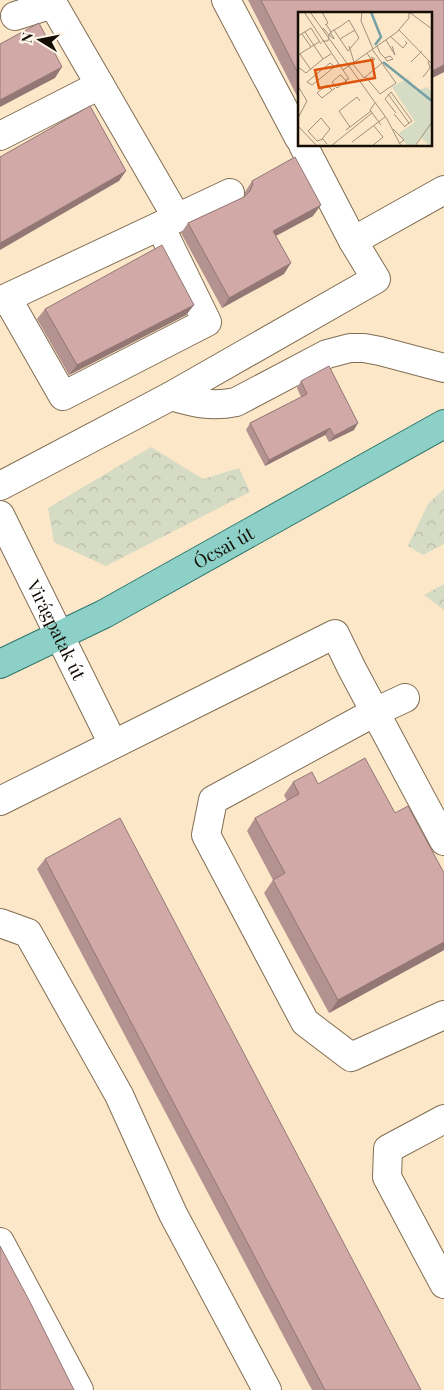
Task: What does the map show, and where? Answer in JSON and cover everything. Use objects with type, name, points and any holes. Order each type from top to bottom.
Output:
[{"type":"main road","name":"Ócsai út","points":[[0,664],[112,609],[444,424]]},
{"type":"street","points":[[226,0],[298,136]]},
{"type":"street","points":[[7,13],[53,4],[100,85],[169,222],[208,322],[63,396],[4,299],[169,222],[230,193]]},
{"type":"street","points":[[0,136],[100,85]]},
{"type":"street","points":[[0,486],[171,396],[376,279],[353,241],[303,146]]},
{"type":"street","points":[[353,241],[444,190]]},
{"type":"street","points":[[171,396],[206,405],[223,405],[236,402],[327,354],[350,348],[380,351],[444,368]]},
{"type":"street","name":"Virágpatak út","points":[[0,515],[113,744]]},
{"type":"street","points":[[0,800],[335,634],[444,841]]},
{"type":"street","points":[[405,698],[375,712],[213,800],[206,835],[305,1022],[343,1051],[351,1056],[444,1015]]},
{"type":"street","points":[[0,923],[28,933],[119,1095],[173,1214],[267,1390]]},
{"type":"street","points":[[444,1119],[388,1149],[386,1178],[444,1284]]},
{"type":"street","points":[[0,1242],[79,1390]]},
{"type":"green space","points":[[151,447],[203,479],[239,468],[250,492],[106,566],[54,542],[48,508]]},
{"type":"green space","points":[[444,489],[444,544],[423,555],[408,546],[428,504]]},
{"type":"green space","points":[[444,584],[444,610],[424,595]]},
{"type":"building","points":[[261,0],[444,0],[444,65],[432,71],[432,12],[298,12],[298,73]]},
{"type":"building","points":[[39,23],[62,67],[0,100],[0,44]]},
{"type":"building","points":[[90,106],[126,171],[0,243],[0,157]]},
{"type":"building","points":[[295,157],[321,205],[273,231],[291,263],[229,298],[188,223],[244,197],[250,191],[253,184],[252,181]]},
{"type":"building","points":[[162,245],[194,305],[77,365],[45,309]]},
{"type":"building","points":[[329,366],[358,423],[334,436],[330,428],[269,460],[250,423],[307,394],[301,381]]},
{"type":"building","points":[[365,758],[395,813],[408,806],[444,873],[444,942],[338,1000],[273,880],[285,873],[255,818],[299,794],[293,782],[312,772],[318,784]]},
{"type":"building","points":[[120,818],[421,1390],[325,1390],[45,859]]},
{"type":"building","points":[[0,1246],[30,1302],[74,1390],[0,1390]]}]
